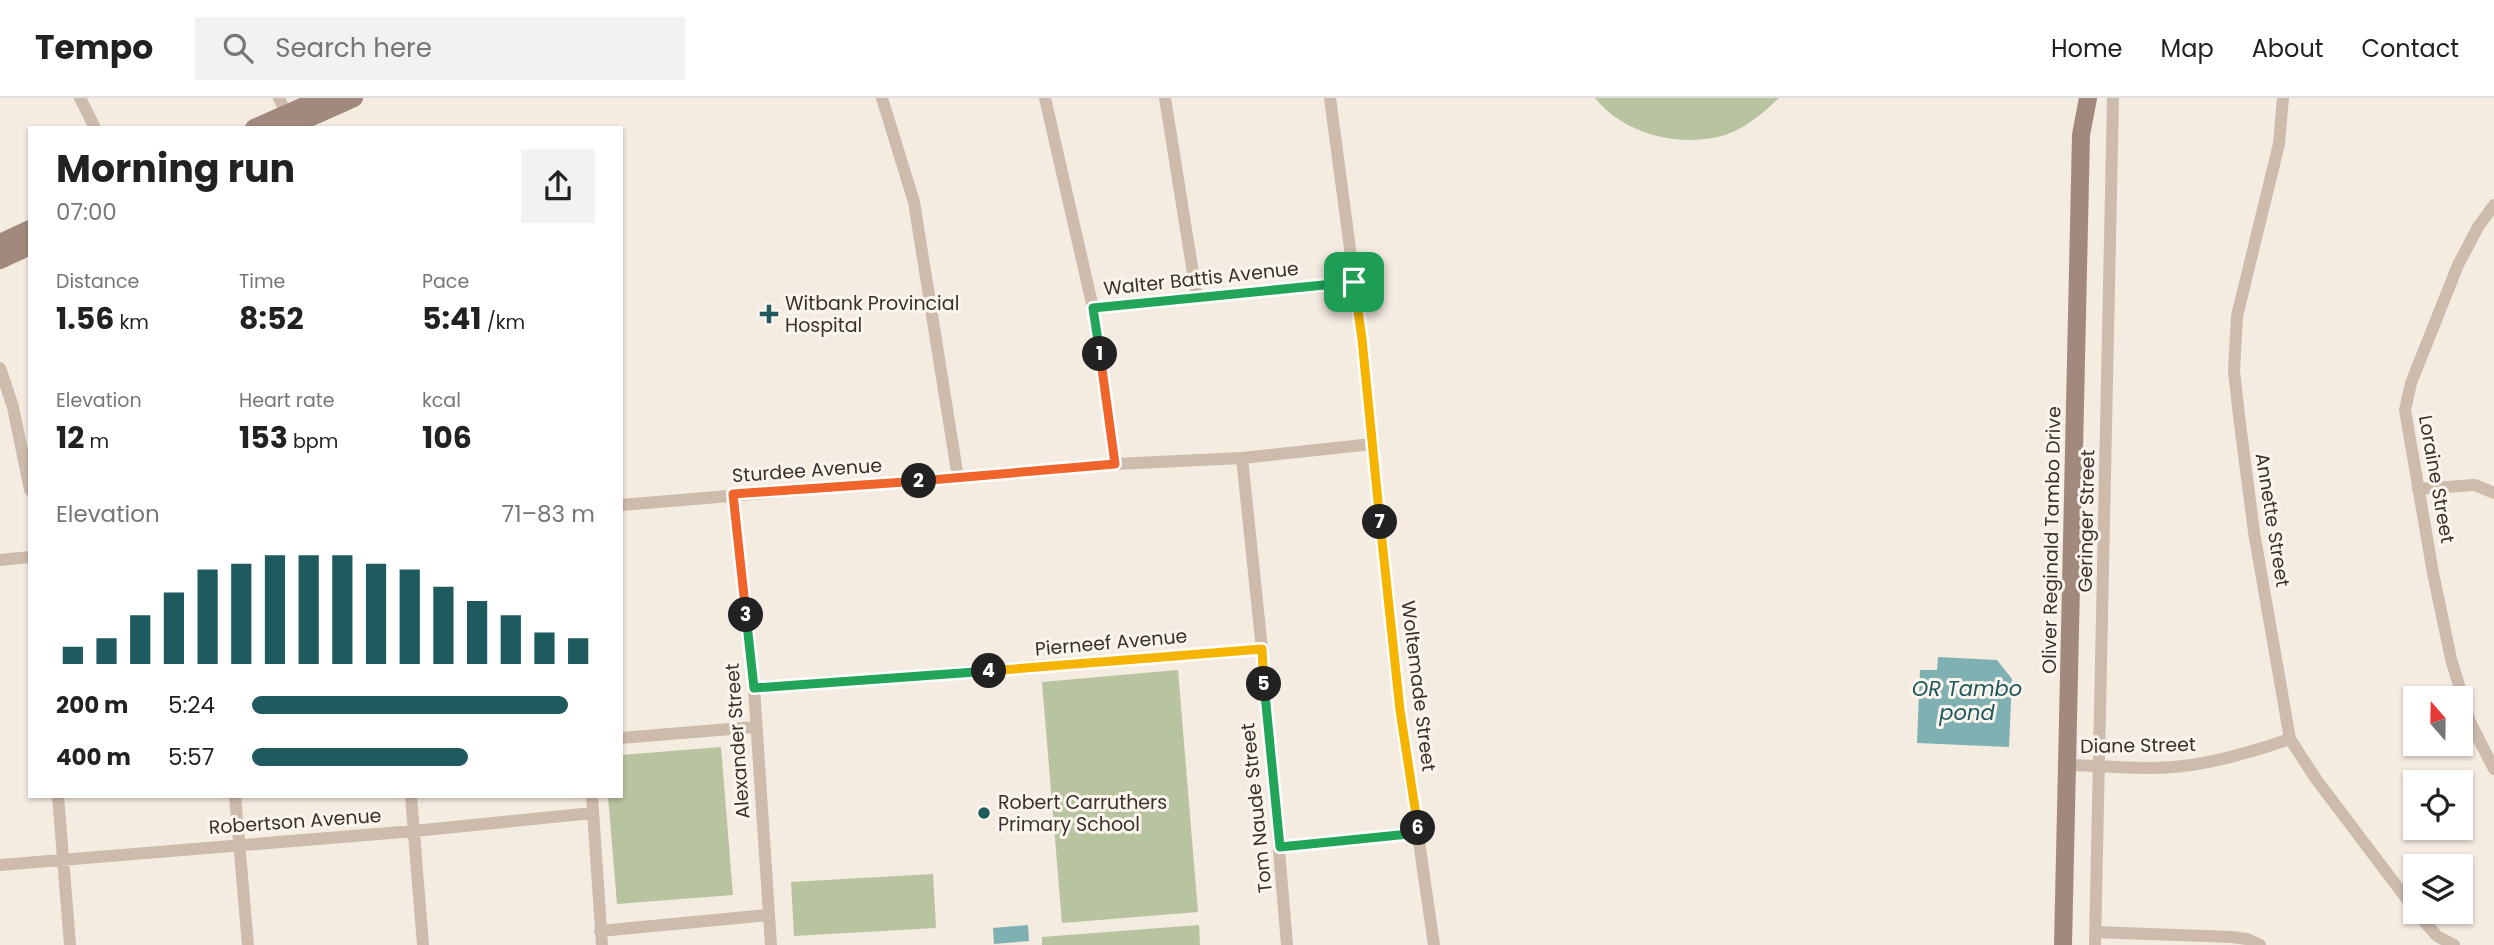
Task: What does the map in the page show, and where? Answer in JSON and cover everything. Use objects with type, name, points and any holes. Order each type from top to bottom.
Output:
[{"type":"main road","points":[[287,118],[322,98]]},
{"type":"main road","points":[[261,126],[354,98]]},
{"type":"main road","name":"Oliver Reginald Tambo Drive","points":[[2076,98],[2081,135]]},
{"type":"main road","name":"Oliver Reginald Tambo Drive","points":[[2063,945],[2081,135],[2088,98]]},
{"type":"main road","points":[[0,243],[28,230]]},
{"type":"main road","points":[[0,260],[28,247]]},
{"type":"street","points":[[80,98],[94,126]]},
{"type":"street","points":[[882,98],[914,202],[958,478]]},
{"type":"street","points":[[1045,98],[1093,308],[1115,464]]},
{"type":"street","points":[[1166,98],[1197,298]]},
{"type":"street","name":"Woltemade Street","points":[[1330,98],[1362,339],[1400,710],[1434,945]]},
{"type":"street","name":"Geringer Street","points":[[2095,939],[2113,98]]},
{"type":"street","name":"Annette Street","points":[[2283,98],[2279,144],[2237,316],[2233,361],[2254,532],[2290,739],[2316,779],[2403,894]]},
{"type":"street","name":"Loraine Street","points":[[2494,205],[2478,227],[2458,265],[2406,399],[2407,425],[2433,573],[2457,683],[2470,722],[2494,769]]},
{"type":"street","name":"Walter Battis Avenue","points":[[1093,308],[1354,282]]},
{"type":"street","points":[[0,368],[13,407],[28,480]]},
{"type":"street","name":"Sturdee Avenue","points":[[623,505],[1115,464],[1242,458],[1373,444]]},
{"type":"street","name":"Tom Naude Street","points":[[1242,458],[1262,649],[1287,945]]},
{"type":"street","points":[[2418,489],[2474,485],[2494,493]]},
{"type":"street","name":"Alexander Street","points":[[733,494],[754,688],[771,945]]},
{"type":"street","points":[[0,560],[28,557]]},
{"type":"street","name":"Pierneef Avenue","points":[[754,688],[1262,649]]},
{"type":"street","points":[[623,738],[755,727]]},
{"type":"street","name":"Diane Street","points":[[2068,765],[2140,768],[2190,765],[2258,750],[2290,739]]},
{"type":"street","points":[[58,798],[70,945]]},
{"type":"street","points":[[236,798],[248,945]]},
{"type":"street","points":[[411,798],[423,945]]},
{"type":"street","points":[[592,798],[601,945]]},
{"type":"street","name":"Robertson Avenue","points":[[0,865],[414,831],[593,813]]},
{"type":"street","points":[[1280,847],[1419,833]]},
{"type":"street","points":[[600,931],[768,915]]},
{"type":"street","name":"Annette Street","points":[[2427,924],[2437,936],[2454,945]]},
{"type":"street","points":[[2095,939],[2232,937],[2260,945]]},
{"type":"green space","points":[[1595,98],[1779,98],[1754,120],[1733,132],[1708,139],[1690,140],[1672,139],[1637,129],[1607,111]]},
{"type":"green space","points":[[1178,670],[1198,912],[1062,923],[1042,682]]},
{"type":"green space","points":[[721,747],[733,895],[617,904],[608,798],[623,798],[623,755]]},
{"type":"green space","points":[[933,874],[936,928],[794,936],[791,882]]},
{"type":"green space","points":[[1199,925],[1200,945],[1042,945],[1042,937]]},
{"type":"water","name":"OR Tambo pond","points":[[1938,657],[1997,660],[2012,679],[2009,747],[1917,743],[1920,670],[1937,670]]},
{"type":"water","points":[[1028,925],[1029,941],[994,944],[993,928]]},
{"type":"place","name":"Witbank Provincial Hospital","points":[[769,314]]},
{"type":"place","name":"Robert Carruthers Primary School","points":[[984,813]]},
{"type":"route","points":[[1354,282],[1400,710],[1419,833],[1280,847],[1265,706],[1262,649],[754,688],[733,494],[1115,464],[1093,308],[1354,282]]}]
